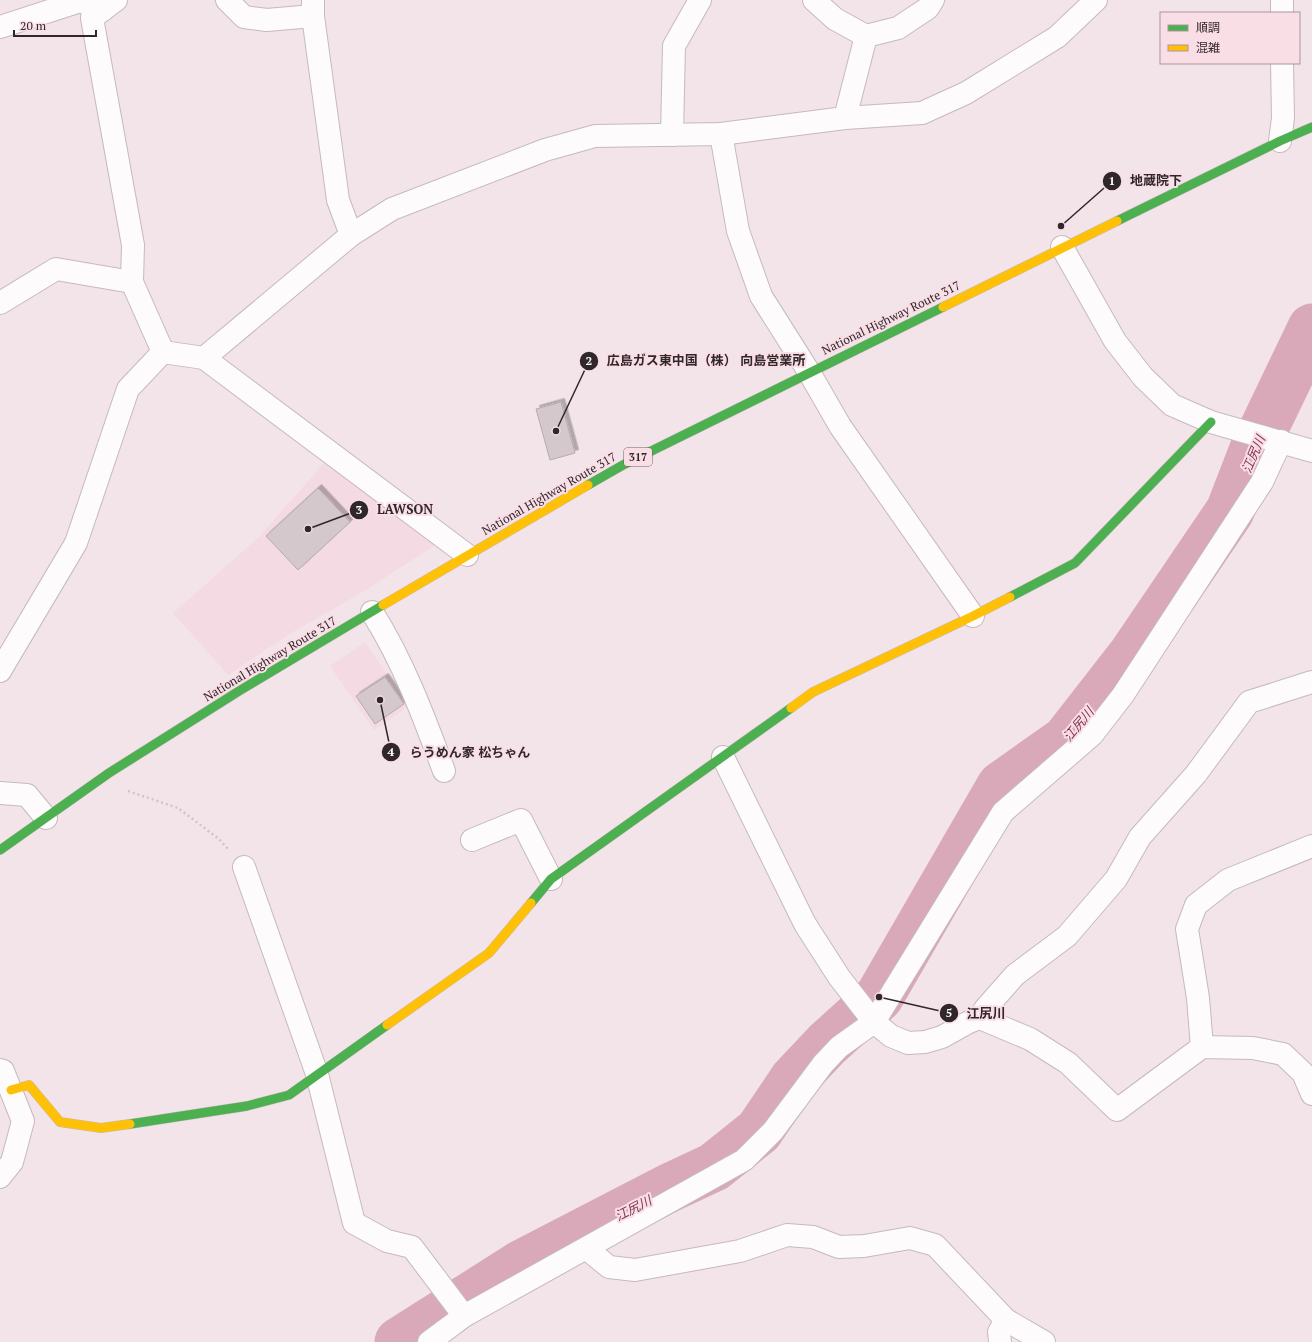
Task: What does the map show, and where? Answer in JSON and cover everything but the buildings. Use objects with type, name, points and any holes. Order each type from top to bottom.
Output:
[{"type":"main road","name":"National Highway Route 317","points":[[0,850],[109,773],[238,691],[622,465],[1280,141],[1312,127]]},
{"type":"main road","points":[[10,1090],[29,1085],[60,1122],[101,1128],[247,1106],[289,1094],[489,953],[551,879],[813,692],[973,616],[1075,563],[1211,422]]},
{"type":"street","points":[[227,0],[244,17],[267,20],[313,8],[338,200],[351,235]]},
{"type":"street","points":[[672,135],[674,46],[700,0]]},
{"type":"street","points":[[814,0],[835,19],[866,36],[898,28],[928,8],[933,0]]},
{"type":"street","points":[[204,358],[351,235],[392,209],[545,150],[595,136],[721,134],[845,118],[922,113],[966,93],[1057,37],[1096,0]]},
{"type":"street","points":[[1282,0],[1282,12]]},
{"type":"street","points":[[0,27],[80,1],[110,5]]},
{"type":"street","points":[[110,5],[92,18],[133,245],[132,282],[163,352]]},
{"type":"street","points":[[845,118],[866,36]]},
{"type":"street","points":[[1280,141],[1283,118],[1282,64]]},
{"type":"street","points":[[721,134],[738,232],[760,296],[809,372],[840,426],[973,616]]},
{"type":"street","points":[[1062,248],[1115,341],[1143,378],[1172,405],[1211,422],[1312,451]]},
{"type":"street","points":[[0,304],[56,269],[132,282]]},
{"type":"street","points":[[163,352],[204,358],[467,555]]},
{"type":"street","points":[[0,671],[76,543],[128,388],[163,352]]},
{"type":"street","points":[[429,1342],[457,1308],[587,1248],[744,1160],[773,1131],[823,1064],[868,1014],[1003,812],[1092,735],[1123,695],[1262,482],[1276,440]]},
{"type":"street","points":[[372,612],[383,629],[419,704],[444,771]]},
{"type":"street","points":[[723,757],[805,924],[839,977],[868,1014],[891,1036],[908,1043],[925,1042],[942,1037],[969,1022],[980,1018],[985,1009],[1015,975],[1067,936],[1116,879],[1140,837],[1196,774],[1249,702],[1312,682]]},
{"type":"street","points":[[0,793],[27,795],[46,818]]},
{"type":"street","points":[[472,840],[522,820],[551,879]]},
{"type":"street","points":[[1202,1047],[1198,998],[1187,929],[1196,904],[1228,880],[1312,846]]},
{"type":"street","points":[[244,867],[318,1074],[354,1223],[386,1241],[412,1247],[457,1308]]},
{"type":"street","points":[[980,1018],[1030,1039],[1068,1063],[1117,1110],[1202,1047],[1253,1048],[1283,1054],[1303,1073],[1312,1094]]},
{"type":"street","points":[[0,1070],[3,1071],[23,1121],[12,1162],[0,1177]]},
{"type":"street","points":[[587,1248],[608,1267],[635,1270],[740,1251],[787,1235],[813,1237],[839,1247],[864,1246],[910,1238],[935,1245],[1006,1320],[1044,1342]]},
{"type":"street","points":[[1000,1342],[999,1332],[1006,1320]]},
{"type":"path","points":[[109,773],[122,789],[178,808],[219,839],[244,867]]},
{"type":"shaded area","points":[[324,463],[437,544],[361,593],[293,632],[228,675],[173,613],[258,538]]},
{"type":"shaded area","points":[[365,642],[409,706],[374,730],[330,666]]},
{"type":"waterway","name":"江尻川","points":[[399,1342],[522,1264],[669,1188],[714,1167],[759,1131],[794,1079],[827,1044],[879,997],[1001,786],[1066,740],[1133,654],[1230,511],[1254,449],[1312,328]]},
{"type":"traffic: fast","points":[[1117,221],[1280,141],[1312,127]]},
{"type":"traffic: fast","points":[[588,485],[623,465],[943,307]]},
{"type":"traffic: fast","points":[[1010,597],[1075,563],[1211,422]]},
{"type":"traffic: fast","points":[[0,850],[109,773],[239,691],[383,605]]},
{"type":"traffic: fast","points":[[531,903],[551,879],[791,708]]},
{"type":"traffic: fast","points":[[130,1124],[247,1106],[289,1095],[387,1025]]},
{"type":"traffic: slow","points":[[943,307],[1117,221]]},
{"type":"traffic: slow","points":[[383,605],[588,485]]},
{"type":"traffic: slow","points":[[791,708],[813,692],[1010,597]]},
{"type":"traffic: slow","points":[[387,1025],[489,953],[531,903]]},
{"type":"traffic: slow","points":[[11,1090],[29,1085],[60,1122],[101,1128],[130,1124]]},
{"type":"place","name":"地蔵院下","points":[[1061,226]]},
{"type":"place","name":"広島ガス東中国（株） 向島営業所","points":[[556,431]]},
{"type":"place","name":"LAWSON","points":[[308,529]]},
{"type":"place","name":"らうめん家 松ちゃん","points":[[380,700]]},
{"type":"place","name":"江尻川","points":[[879,997]]}]
